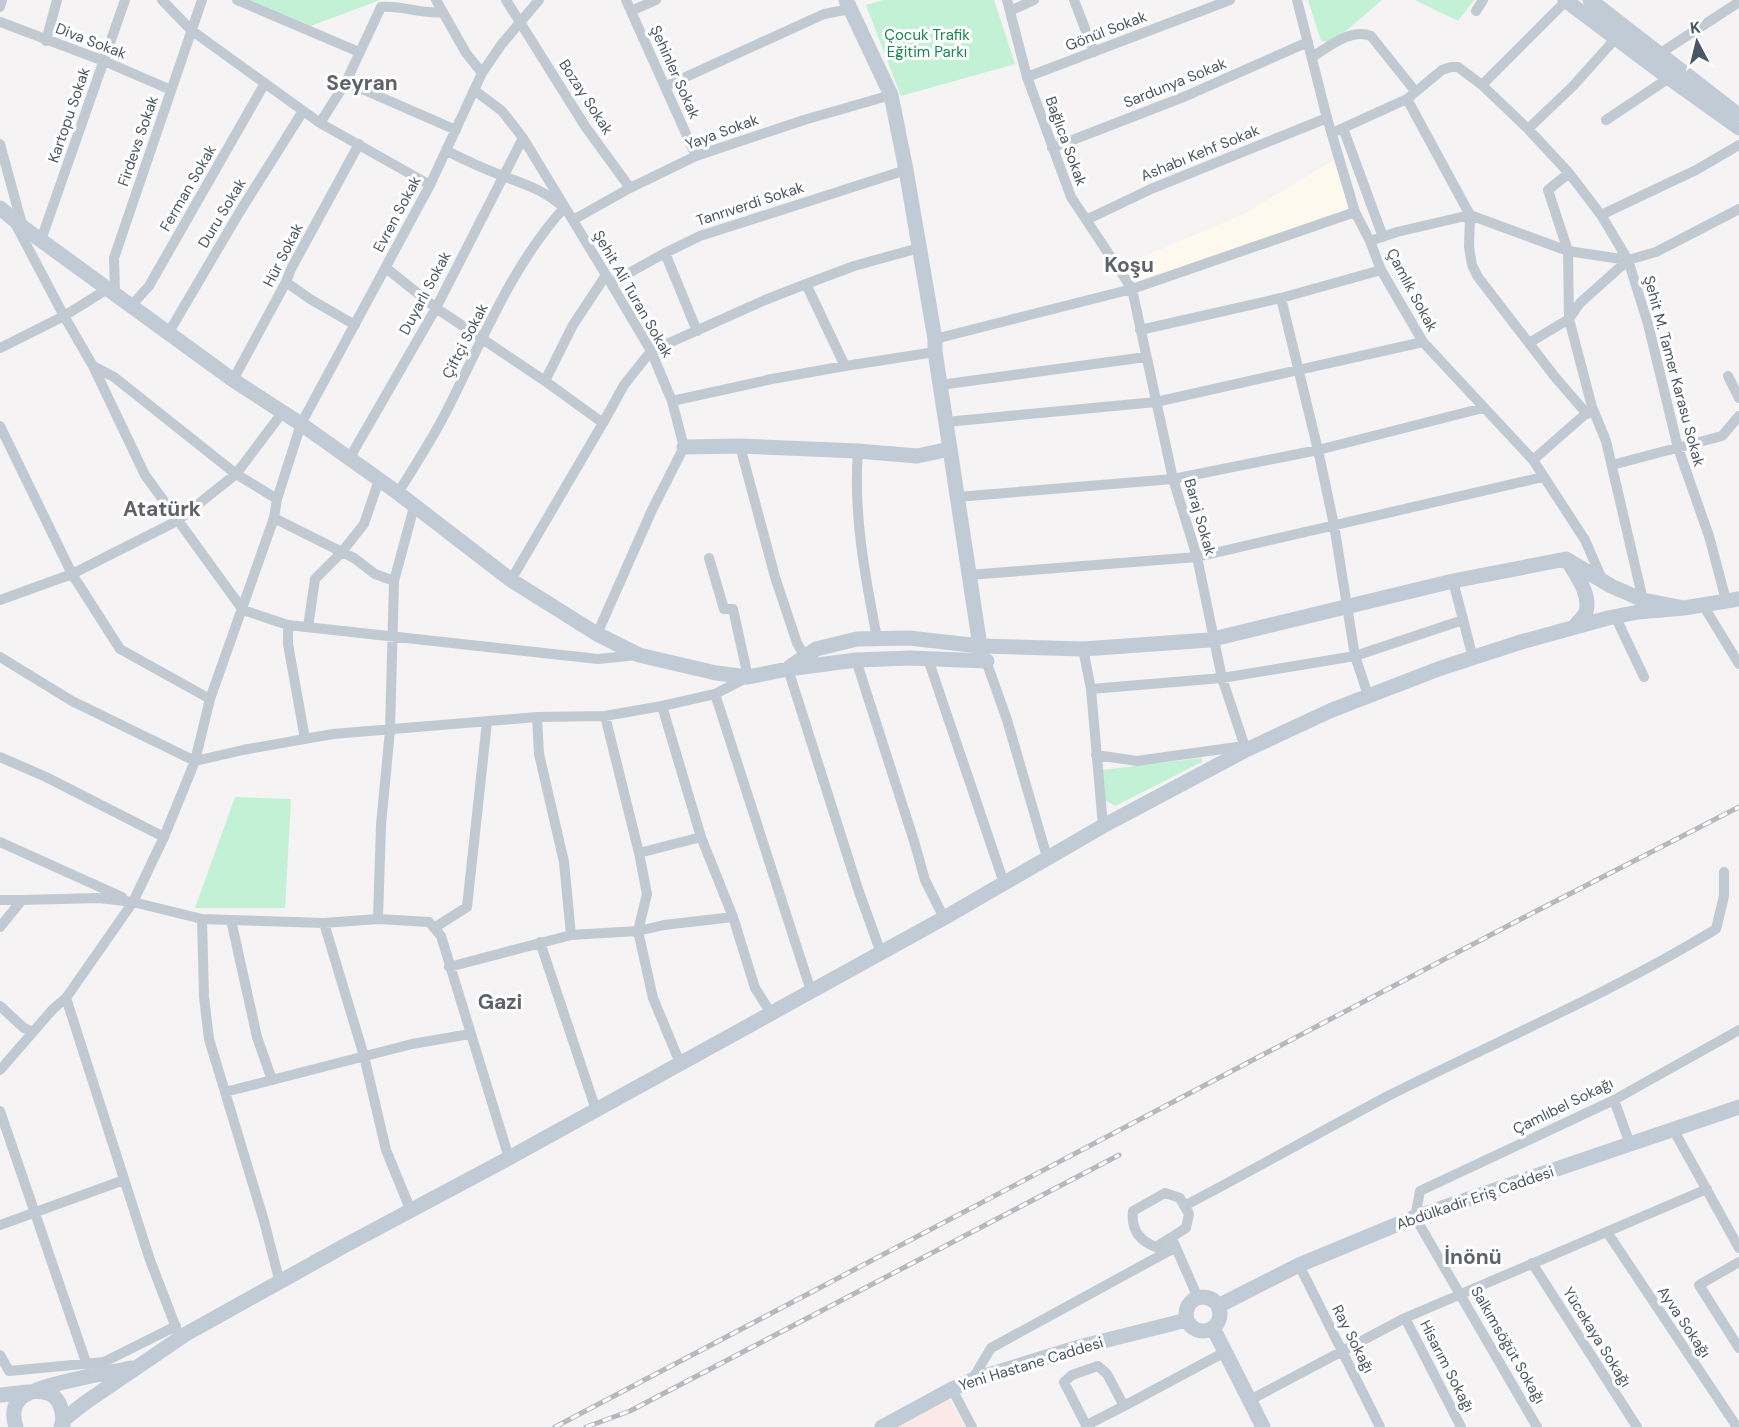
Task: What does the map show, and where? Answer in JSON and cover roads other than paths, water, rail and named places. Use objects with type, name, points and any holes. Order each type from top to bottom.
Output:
[{"type":"street","points":[[0,7],[2,0]]},
{"type":"street","points":[[46,40],[57,0]]},
{"type":"street","name":"Kartopu Sokak","points":[[41,240],[125,0]]},
{"type":"street","points":[[162,0],[191,30],[320,123],[430,185]]},
{"type":"street","name":"Firdevs Sokak","points":[[112,290],[114,258],[202,0]]},
{"type":"street","points":[[237,0],[359,52]]},
{"type":"street","points":[[436,0],[466,52],[482,73]]},
{"type":"street","name":"Bozay Sokak","points":[[506,0],[585,126],[630,188]]},
{"type":"street","name":"Evren Sokak","points":[[0,1070],[52,1009],[66,998],[133,902],[165,837],[195,761],[210,699],[274,518],[277,499],[301,424],[430,185],[482,73],[520,21],[539,0]]},
{"type":"street","name":"Şehinler Sokak","points":[[626,0],[696,156]]},
{"type":"street","points":[[631,11],[656,0]]},
{"type":"street","points":[[1009,6],[1034,0]]},
{"type":"street","points":[[1074,0],[1094,52]]},
{"type":"street","name":"Gönül Sokak","points":[[1027,77],[1230,0]]},
{"type":"street","name":"Çamlık Sokak","points":[[1297,0],[1327,118],[1355,212],[1382,270],[1423,342],[1533,460],[1585,540],[1607,583]]},
{"type":"street","points":[[1476,11],[1483,0]]},
{"type":"street","points":[[1482,85],[1566,0],[1668,78],[1739,128]]},
{"type":"street","points":[[1590,0],[1739,116]]},
{"type":"street","points":[[1659,54],[1739,2]]},
{"type":"street","points":[[666,86],[848,4],[891,95],[935,345],[980,646],[1007,720],[1047,857]]},
{"type":"street","points":[[320,123],[346,82],[381,7],[395,6],[429,14],[443,12]]},
{"type":"street","name":"Bağlıca Sokak","points":[[1009,6],[1027,77],[1071,197],[1132,289]]},
{"type":"street","name":"Diva Sokak","points":[[0,22],[104,61],[171,90]]},
{"type":"street","points":[[1312,57],[1354,33],[1371,36],[1411,95],[1470,215],[1469,247],[1472,265],[1478,277],[1529,343],[1590,411],[1606,441],[1643,600]]},
{"type":"street","points":[[1528,129],[1573,86],[1616,38]]},
{"type":"street","name":"Sardunya Sokak","points":[[1052,148],[1186,96],[1308,42]]},
{"type":"street","name":"Şehit M. Tamer Karasu Sokak","points":[[1332,133],[1411,95],[1442,70],[1458,67],[1482,85],[1569,173],[1601,215],[1628,260],[1648,324],[1678,448],[1732,600]]},
{"type":"street","points":[[1606,120],[1668,78]]},
{"type":"street","points":[[346,82],[456,129]]},
{"type":"street","name":"Ferman Sokak","points":[[132,305],[149,286],[265,84]]},
{"type":"street","name":"Şehit Ali Turan Sokak","points":[[474,90],[502,111],[523,138],[651,351],[672,402],[684,447]]},
{"type":"street","name":"Yaya Sokak","points":[[573,220],[630,188],[696,156],[804,120],[891,95]]},
{"type":"street","name":"Duru Sokak","points":[[169,332],[239,213],[303,111]]},
{"type":"street","name":"Ashabı Kehf Sokak","points":[[1086,220],[1151,189],[1327,118]]},
{"type":"street","points":[[1343,128],[1383,237]]},
{"type":"street","name":"Duyarlı Sokak","points":[[349,459],[436,308],[523,138]]},
{"type":"street","points":[[0,144],[18,223],[64,316],[93,366],[145,475],[243,610],[288,625],[598,659],[639,655]]},
{"type":"street","name":"Hür Sokak","points":[[233,380],[359,144]]},
{"type":"street","points":[[1601,215],[1696,170],[1739,145]]},
{"type":"street","points":[[447,152],[529,185],[551,196],[564,208]]},
{"type":"street","name":"Tanrıverdi Sokak","points":[[608,279],[700,236],[906,170]]},
{"type":"street","points":[[1569,173],[1548,190],[1568,251],[1569,319],[1590,411]]},
{"type":"street","points":[[0,208],[233,380],[301,424],[398,493],[511,580],[597,634],[639,655],[716,673],[748,677]]},
{"type":"street","name":"Çiftçi Sokak","points":[[398,493],[443,417],[504,296],[544,230],[564,208]]},
{"type":"street","points":[[1370,241],[1470,215],[1568,251],[1628,260],[1656,252],[1739,209]]},
{"type":"street","points":[[672,402],[935,345],[1132,289],[1355,212]]},
{"type":"street","points":[[511,580],[624,385],[651,351],[806,284],[854,266],[919,248]]},
{"type":"street","points":[[665,253],[697,331]]},
{"type":"street","points":[[1529,343],[1569,319],[1580,303],[1628,260]]},
{"type":"street","points":[[386,268],[436,308],[603,423]]},
{"type":"street","points":[[1140,330],[1281,298],[1382,270]]},
{"type":"street","points":[[544,381],[573,325],[608,279]]},
{"type":"street","points":[[286,282],[355,325]]},
{"type":"street","points":[[806,284],[845,366]]},
{"type":"street","name":"Baraj Sokak","points":[[1132,289],[1173,479],[1197,557],[1222,678],[1245,748]]},
{"type":"street","points":[[0,348],[112,290]]},
{"type":"street","points":[[1281,298],[1334,525],[1355,656],[1368,695]]},
{"type":"street","points":[[946,422],[1156,402],[1423,342]]},
{"type":"street","points":[[940,385],[1146,357]]},
{"type":"street","points":[[93,366],[114,378],[236,474],[277,499]]},
{"type":"street","points":[[1728,376],[1739,398]]},
{"type":"street","points":[[957,497],[1173,479],[1318,450],[1484,408]]},
{"type":"street","points":[[1533,460],[1590,411]]},
{"type":"street","points":[[0,600],[72,574],[177,521],[236,474],[282,413]]},
{"type":"street","points":[[1612,465],[1722,436],[1739,416]]},
{"type":"street","points":[[0,426],[72,574],[120,649],[210,699]]},
{"type":"street","points":[[597,634],[652,510],[684,447],[741,446],[917,456],[950,449]]},
{"type":"street","points":[[741,446],[775,577],[797,643],[805,657]]},
{"type":"street","points":[[858,451],[855,482],[865,576],[877,638]]},
{"type":"street","points":[[969,575],[1197,557],[1543,477]]},
{"type":"street","points":[[308,627],[315,579],[341,553],[364,524],[379,480]]},
{"type":"street","points":[[378,920],[381,825],[390,730],[394,581],[414,507]]},
{"type":"street","points":[[274,518],[354,558],[375,574],[394,581]]},
{"type":"street","points":[[709,558],[724,609],[733,609],[748,677]]},
{"type":"street","points":[[788,669],[816,649],[856,639],[909,638],[980,646],[1083,649],[1214,638],[1453,581],[1566,559],[1607,583],[1643,600],[1684,608]]},
{"type":"street","points":[[1566,559],[1579,580],[1586,598],[1586,612],[1572,629]]},
{"type":"street","points":[[1453,581],[1473,658]]},
{"type":"street","points":[[1607,583],[1615,593],[1612,617],[1644,677]]},
{"type":"street","points":[[0,1355],[9,1371],[104,1362],[178,1332],[280,1283],[944,918],[1047,857],[1245,748],[1368,695],[1521,642],[1612,617],[1732,600]]},
{"type":"street","points":[[1703,605],[1739,664]]},
{"type":"street","points":[[1091,689],[1222,678],[1355,656],[1463,620]]},
{"type":"street","points":[[288,625],[288,644],[305,739]]},
{"type":"street","points":[[1083,649],[1091,689],[1103,826]]},
{"type":"street","points":[[0,657],[72,701],[195,761],[333,734],[537,717],[605,716],[662,706],[715,693],[748,677],[856,660],[987,661]]},
{"type":"street","points":[[928,659],[1004,882]]},
{"type":"street","points":[[856,660],[925,880],[944,918]]},
{"type":"street","points":[[788,669],[858,889],[881,952]]},
{"type":"street","points":[[715,693],[812,991]]},
{"type":"street","points":[[662,706],[701,837],[733,917],[756,988],[771,1013]]},
{"type":"street","points":[[605,716],[639,853],[646,894],[638,931],[653,998],[680,1063]]},
{"type":"street","points":[[537,717],[539,754],[564,862],[571,935]]},
{"type":"street","points":[[434,928],[467,907],[487,722]]},
{"type":"street","points":[[1096,755],[1137,761],[1245,748]]},
{"type":"street","points":[[0,757],[46,777],[165,837]]},
{"type":"street","points":[[639,853],[701,837]]},
{"type":"street","points":[[0,842],[133,902]]},
{"type":"street","points":[[1184,1206],[1388,1096],[1480,1053],[1681,950],[1716,929],[1724,896],[1724,872]]},
{"type":"street","points":[[0,900],[80,898],[133,902],[202,918],[231,920],[324,923],[378,920],[429,922],[441,936],[509,1158]]},
{"type":"street","points":[[0,927],[22,900]]},
{"type":"street","points":[[449,967],[571,935],[638,931],[733,917]]},
{"type":"street","points":[[202,918],[201,959],[209,1039],[280,1283]]},
{"type":"street","points":[[231,920],[257,1037],[272,1080]]},
{"type":"street","points":[[324,923],[364,1056],[386,1150],[411,1211]]},
{"type":"street","points":[[540,942],[596,1110]]},
{"type":"street","points":[[66,998],[150,1260],[178,1332]]},
{"type":"street","points":[[0,1006],[24,1028],[33,1032]]},
{"type":"street","name":"Çamlıbel Sokağı","points":[[1415,1217],[1420,1191],[1614,1100],[1739,1030]]},
{"type":"street","points":[[225,1092],[411,1044],[470,1034]]},
{"type":"street","points":[[1614,1100],[1630,1144]]},
{"type":"street","name":"Abdülkadir Eriş Caddesi","points":[[1218,1306],[1299,1265],[1415,1217],[1739,1107]]},
{"type":"street","points":[[0,1111],[87,1365]]},
{"type":"street","points":[[1673,1129],[1739,1248]]},
{"type":"street","points":[[0,1225],[124,1180]]},
{"type":"street","points":[[1250,1400],[1405,1318],[1707,1189]]},
{"type":"street","points":[[972,1380],[992,1348],[1173,1243],[1186,1228],[1189,1214],[1180,1197],[1165,1193],[1133,1211],[1132,1223],[1143,1242],[1156,1246],[1173,1243]]},
{"type":"street","name":"Salkımsöğüt Sokağı","points":[[1415,1217],[1537,1427]]},
{"type":"street","name":"Ayva Sokağı","points":[[1607,1233],[1737,1427]]},
{"type":"street","points":[[1173,1243],[1198,1298]]},
{"type":"street","points":[[1739,1262],[1698,1285],[1739,1348]]},
{"type":"street","name":"Yücekaya Sokağı","points":[[1532,1263],[1637,1427]]},
{"type":"street","name":"Ray Sokağı","points":[[1299,1265],[1380,1427]]},
{"type":"street","points":[[1210,1299],[1218,1306],[1220,1317],[1213,1328],[1199,1331],[1194,1329],[1187,1320],[1187,1309],[1193,1300],[1210,1299]]},
{"type":"street","name":"Hisarım Sokağı","points":[[1405,1318],[1461,1427]]},
{"type":"street","name":"Yeni Hastane Caddesi","points":[[882,1427],[972,1380],[1079,1347],[1187,1320]]},
{"type":"street","points":[[1213,1328],[1261,1426]]},
{"type":"street","points":[[62,1425],[86,1402],[141,1366],[178,1332]]},
{"type":"street","points":[[1124,1406],[1107,1374],[1098,1366],[1072,1375],[1064,1382],[1087,1426],[1225,1352]]},
{"type":"street","points":[[16,1427],[13,1420],[15,1406],[24,1395],[141,1366]]},
{"type":"street","points":[[952,1389],[969,1426]]},
{"type":"street","points":[[0,1395],[46,1392],[62,1406],[62,1425]]},
{"type":"railway","points":[[555,1427],[1519,920],[1739,807]]},
{"type":"railway","points":[[586,1427],[630,1411],[1119,1155]]},
{"type":"district","name":"Seyran","points":[[362,83]]},
{"type":"district","name":"Koşu","points":[[1129,265]]},
{"type":"district","name":"Atatürk","points":[[162,509]]},
{"type":"district","name":"Gazi","points":[[500,1002]]},
{"type":"district","name":"İnönü","points":[[1473,1257]]},
{"type":"park label","name":"Çocuk Trafik Eğitim Parkı","points":[[927,44]]}]
